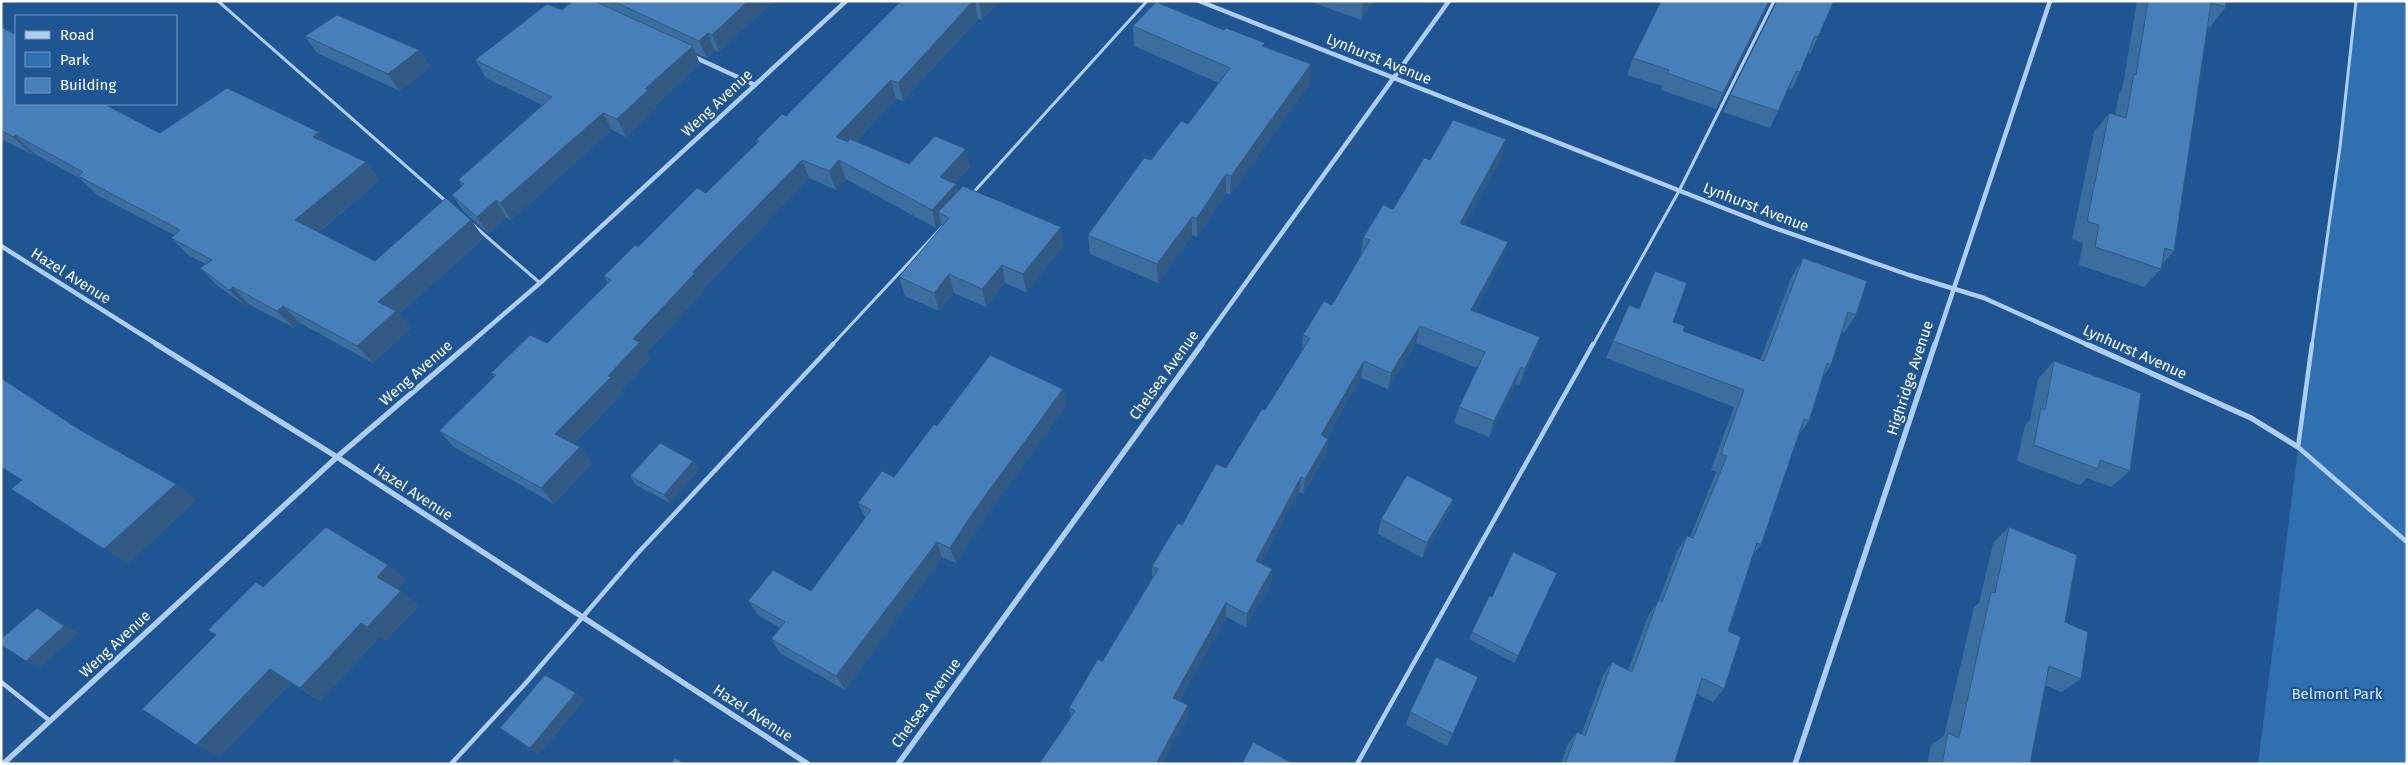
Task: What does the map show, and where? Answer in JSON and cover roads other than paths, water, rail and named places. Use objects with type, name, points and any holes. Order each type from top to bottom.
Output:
[{"type":"street","name":"Weng Avenue","points":[[3,764],[337,457],[540,283],[846,1]]},
{"type":"street","name":"Lynhurst Avenue","points":[[1199,1],[1778,229],[1909,276],[1984,298],[2251,418],[2298,447]]},
{"type":"street","name":"Chelsea Avenue","points":[[898,764],[1449,1]]},
{"type":"street","name":"Highridge Avenue","points":[[1795,764],[2050,1]]},
{"type":"street","points":[[682,51],[755,84]]},
{"type":"street","name":"Hazel Avenue","points":[[1,246],[337,457],[808,764]]},
{"type":"lane","points":[[218,1],[450,204]]},
{"type":"lane","points":[[969,197],[1147,1]]},
{"type":"lane","points":[[1357,764],[1679,191],[1774,1]]},
{"type":"lane","points":[[2356,1],[2340,146],[2298,447],[2407,542]]},
{"type":"lane","points":[[465,218],[540,283]]},
{"type":"lane","points":[[451,764],[525,684],[636,555],[949,219]]},
{"type":"lane","points":[[1,682],[50,720]]},
{"type":"park label","name":"Belmont Park","points":[[2337,694]]}]
